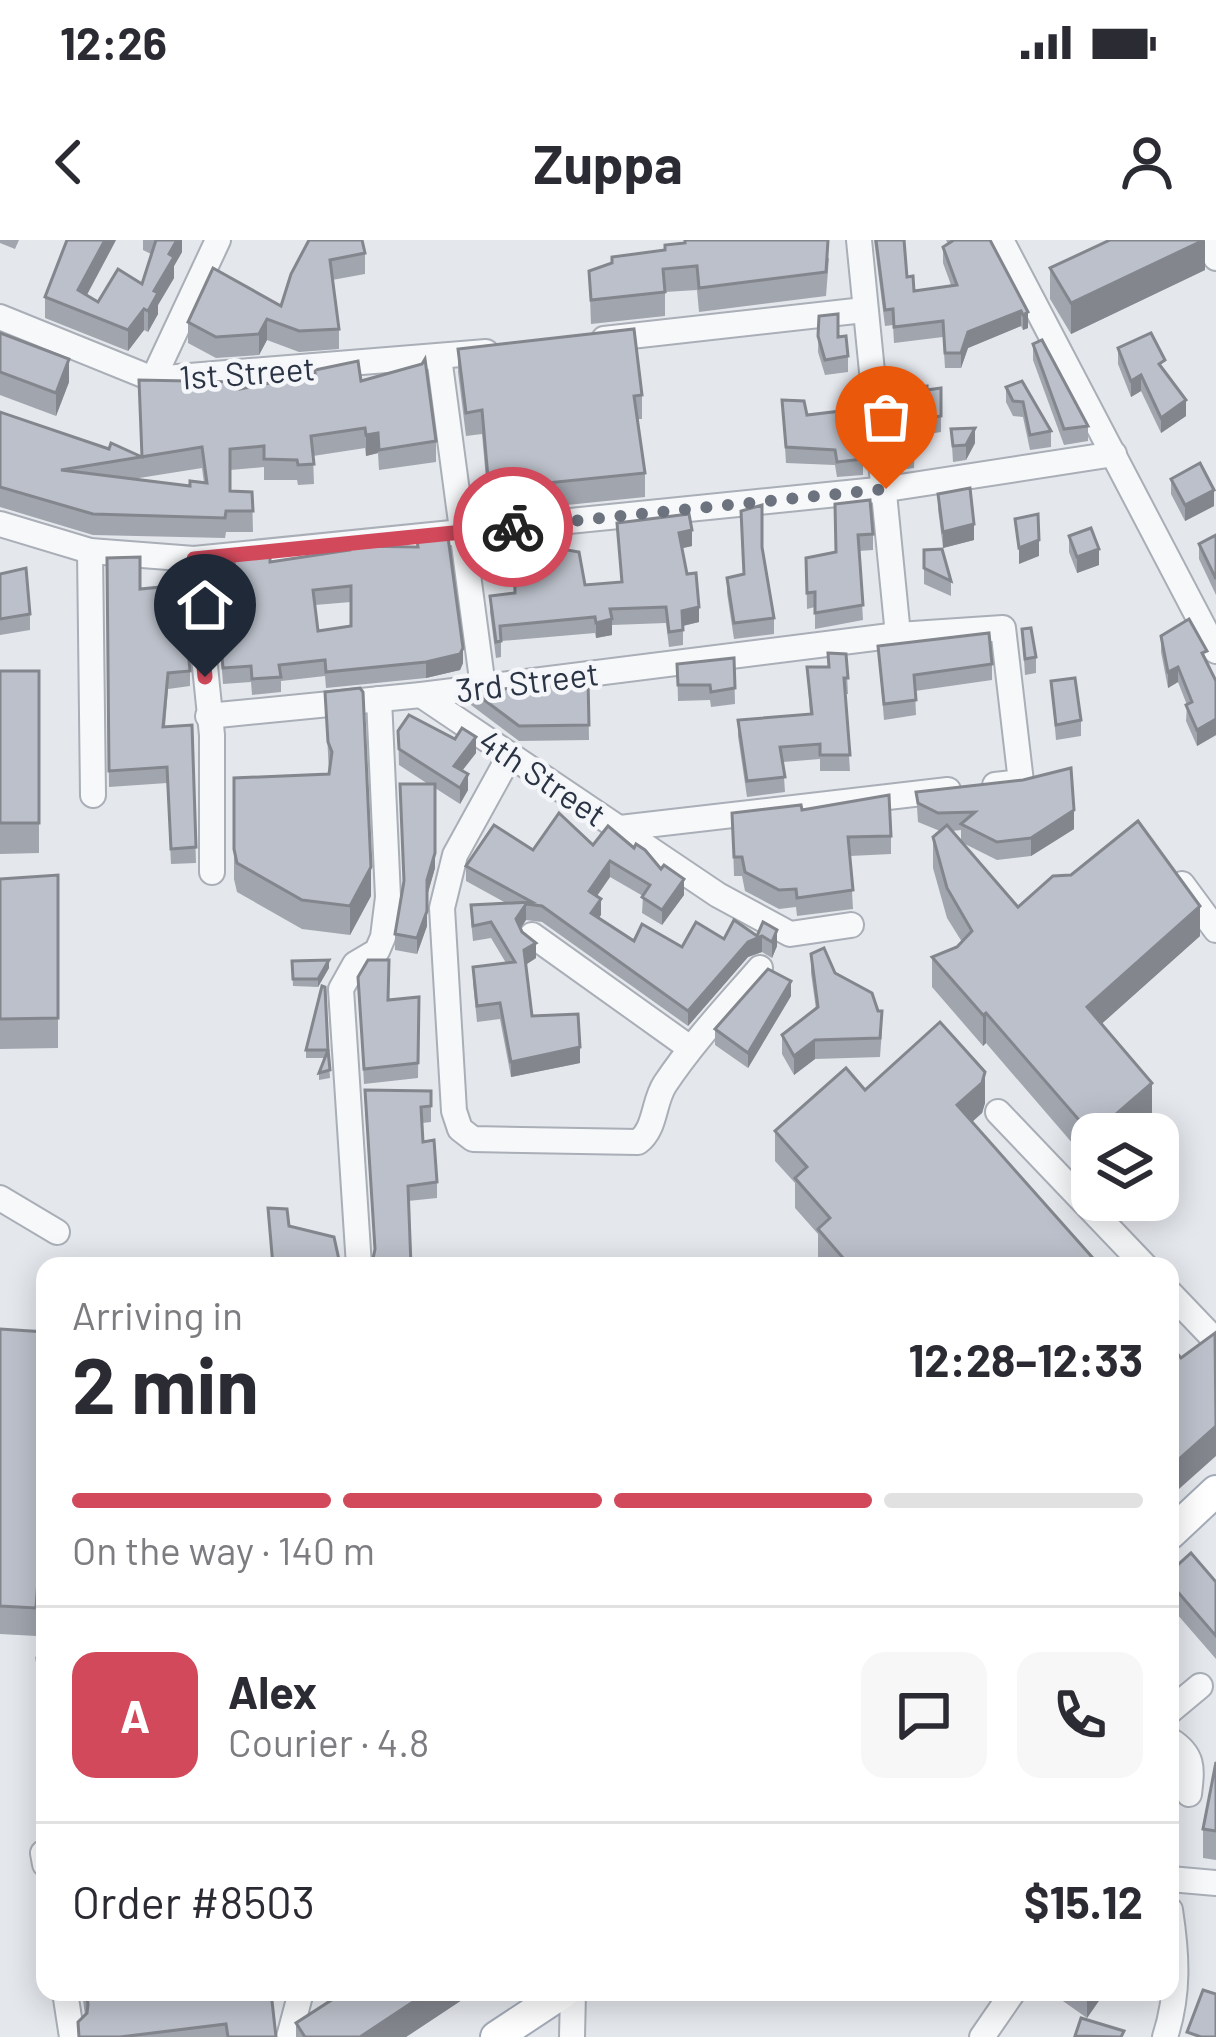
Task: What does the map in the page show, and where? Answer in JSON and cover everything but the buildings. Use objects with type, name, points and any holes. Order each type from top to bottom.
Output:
[{"type":"main road","points":[[1179,1526],[1216,1491]]},
{"type":"main road","points":[[496,2037],[549,2001]]},
{"type":"street","points":[[153,379],[218,240]]},
{"type":"street","points":[[860,240],[898,635]]},
{"type":"street","points":[[1001,240],[1216,650]]},
{"type":"street","points":[[1206,240],[1216,258]]},
{"type":"street","points":[[580,342],[864,310]]},
{"type":"street","name":"1st Street","points":[[0,317],[153,379],[510,350]]},
{"type":"street","points":[[439,357],[483,687]]},
{"type":"street","points":[[0,524],[90,551],[194,559],[886,489],[1114,454]]},
{"type":"street","points":[[90,551],[92,795]]},
{"type":"street","points":[[194,559],[208,716],[222,782],[212,872]]},
{"type":"street","name":"3rd Street","points":[[208,716],[421,695],[898,635],[1003,628]]},
{"type":"street","name":"4th Street","points":[[421,695],[620,828],[1021,782],[1003,628]]},
{"type":"street","points":[[358,1257],[341,989],[355,964],[377,951],[383,937],[388,897],[379,699]]},
{"type":"street","points":[[510,755],[455,855],[442,908],[454,1111],[460,1129],[473,1139],[638,1142],[647,1136],[661,1091],[690,1048],[760,968]]},
{"type":"street","points":[[620,828],[704,887],[790,934],[851,925]]},
{"type":"street","points":[[1167,862],[1216,930]]},
{"type":"street","points":[[532,935],[690,1048]]},
{"type":"street","points":[[998,1112],[1136,1257]]},
{"type":"street","points":[[0,1198],[58,1232]]},
{"type":"street","points":[[1179,1302],[1216,1341]]},
{"type":"street","points":[[1179,1704],[1200,1686]]},
{"type":"street","points":[[1179,1745],[1192,1763],[1189,1794]]},
{"type":"street","points":[[1179,1880],[1216,1883]]},
{"type":"street","points":[[66,2001],[72,2037]]},
{"type":"street","points":[[289,2037],[299,2001]]},
{"type":"street","points":[[561,2001],[572,2037]]},
{"type":"street","points":[[982,2037],[1007,2001]]},
{"type":"street","points":[[1165,2037],[1175,2001]]},
{"type":"way so far","points":[[513,527],[886,489]]},
{"type":"route","points":[[205,677],[194,559],[513,527]]}]
